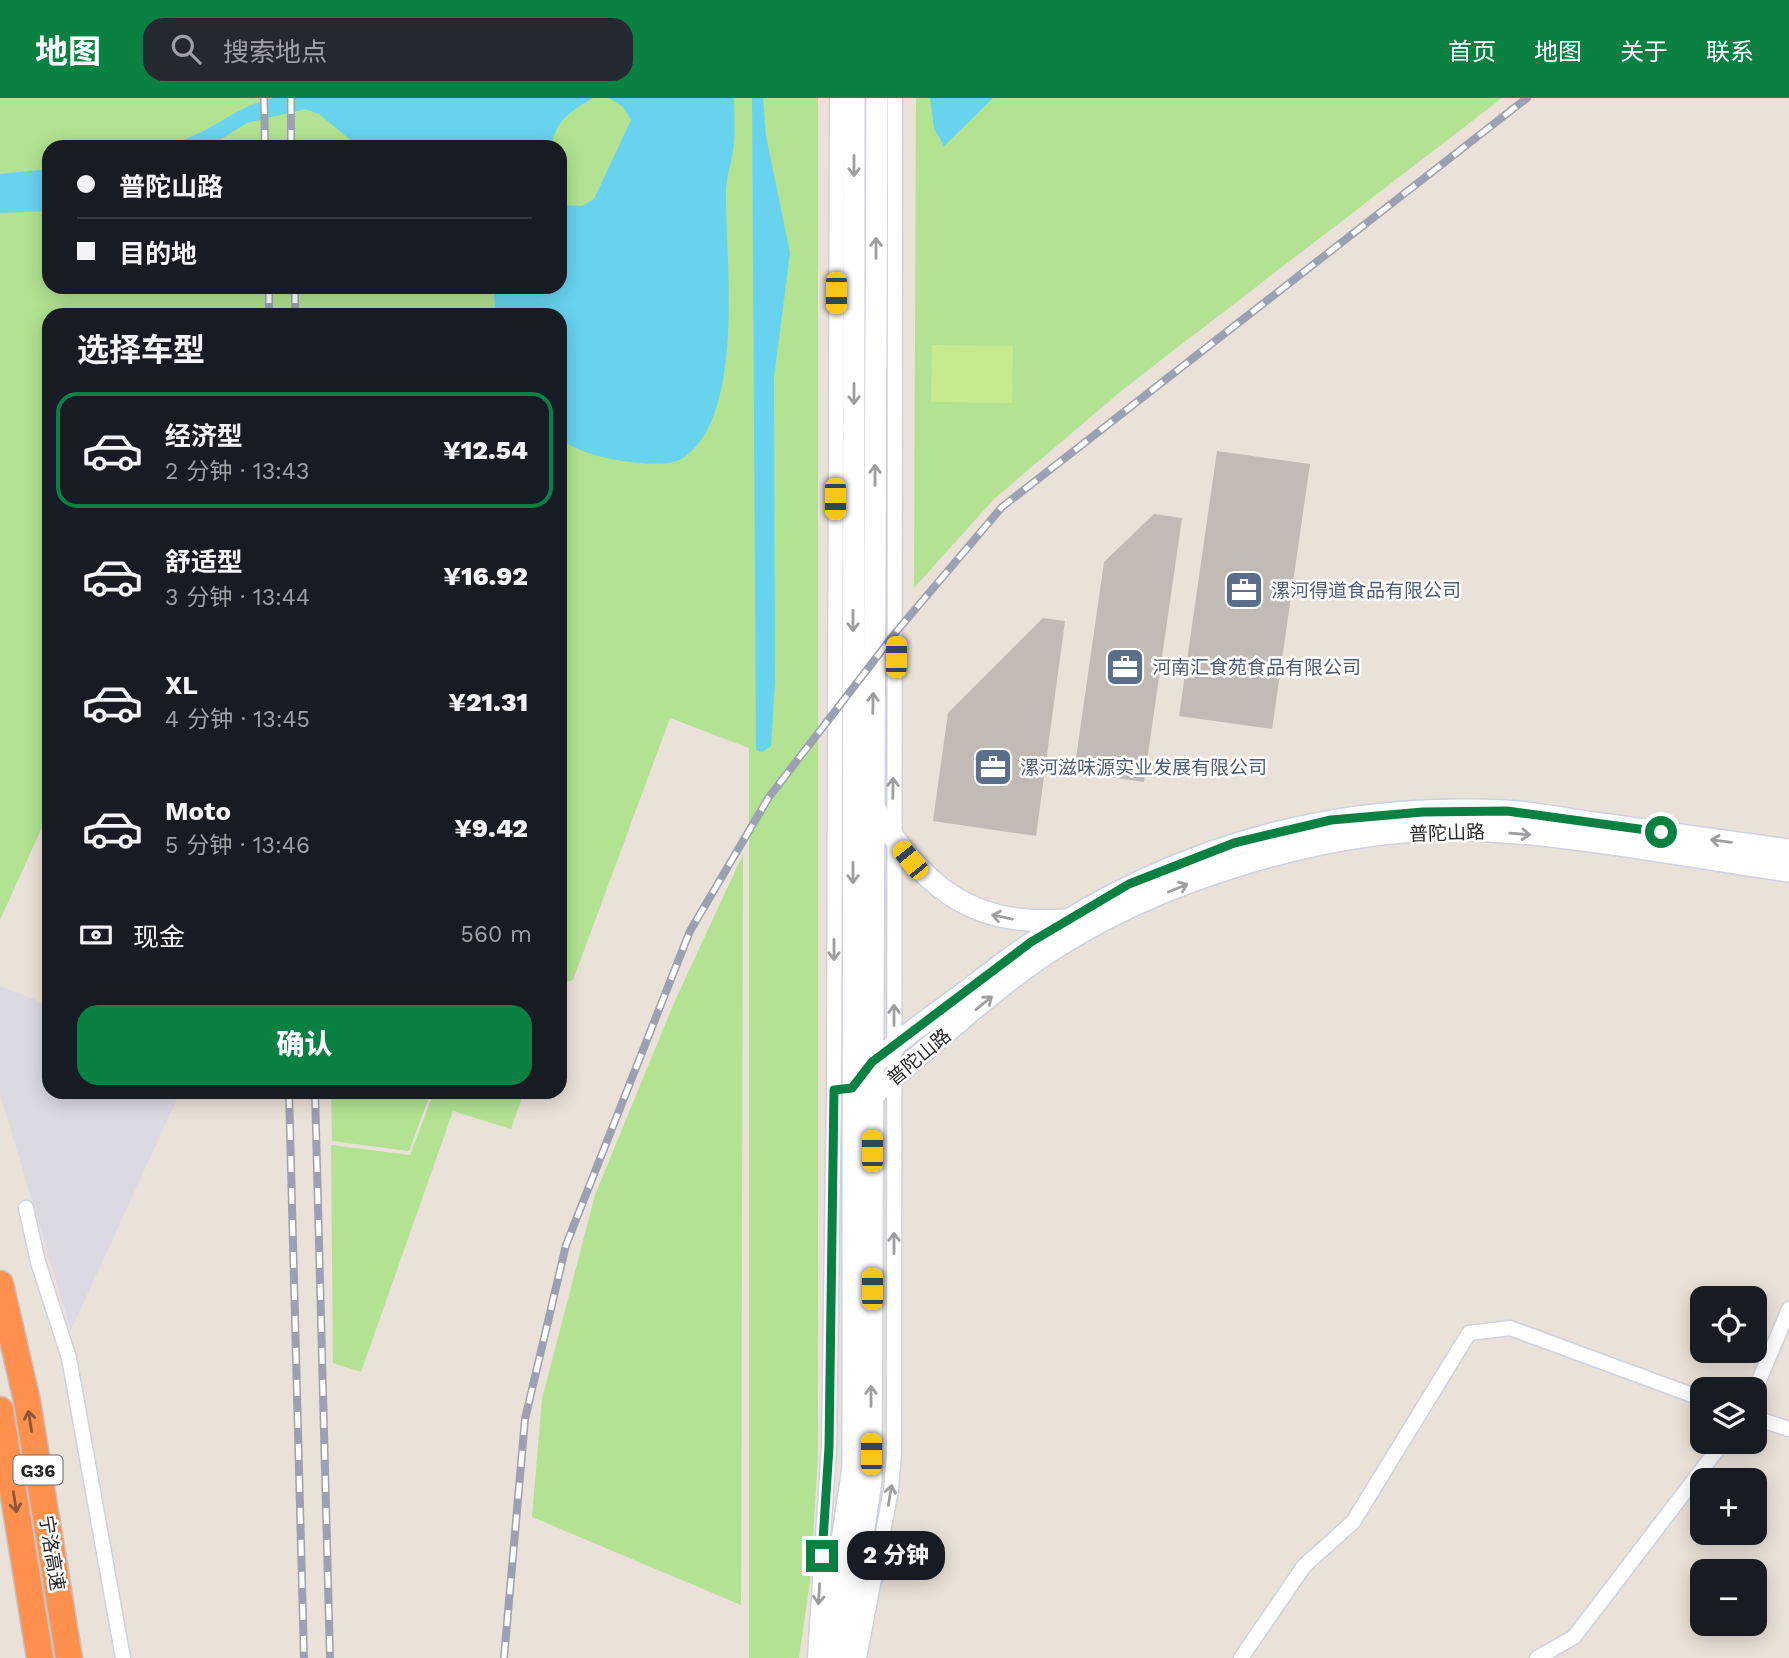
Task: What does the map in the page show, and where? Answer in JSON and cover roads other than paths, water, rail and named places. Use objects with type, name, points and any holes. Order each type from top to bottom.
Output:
[{"type":"highway","name":"宁洛高速","points":[[0,1284],[27,1401],[69,1658]]},
{"type":"highway","name":"宁洛高速","points":[[0,1410],[40,1658]]},
{"type":"main road","points":[[824,1658],[853,1468],[854,98]]},
{"type":"main road","points":[[872,1062],[877,98]]},
{"type":"main road","points":[[872,803],[892,838],[910,860],[946,892],[984,913],[1030,923],[1070,919]]},
{"type":"main road","name":"普陀山路","points":[[853,1091],[872,1062],[1031,942],[1129,884],[1234,843],[1331,820],[1423,812],[1507,811],[1789,850]]},
{"type":"main road","name":"普陀山路","points":[[853,1091],[894,1078],[1040,958],[1120,911],[1223,870],[1339,839],[1466,830],[1525,834],[1789,871]]},
{"type":"main road","points":[[844,1658],[871,1482],[853,1091]]},
{"type":"street","points":[[815,1658],[853,1091],[837,98]]},
{"type":"street","points":[[859,1658],[891,1490],[894,1078],[892,838],[896,632],[895,98]]},
{"type":"street","points":[[26,1208],[38,1262],[69,1358],[123,1658]]},
{"type":"street","points":[[1760,1377],[1789,1309]]},
{"type":"street","points":[[1241,1658],[1304,1566],[1353,1522],[1469,1333],[1510,1328],[1690,1394]]},
{"type":"street","points":[[1767,1422],[1789,1429]]},
{"type":"street","points":[[1537,1658],[1574,1637],[1714,1454]]},
{"type":"water","points":[[274,98],[593,98],[571,112],[560,123],[553,140],[351,140],[319,114],[305,109],[247,123],[218,140],[182,140],[258,102]]},
{"type":"water","points":[[609,98],[734,98],[734,145],[726,192],[729,299],[724,375],[716,409],[703,438],[683,458],[668,463],[609,459],[579,450],[567,443],[567,308],[495,308],[494,294],[567,294],[567,205],[582,206],[594,199],[631,120],[623,107]]},
{"type":"water","points":[[752,98],[763,98],[766,136],[790,253],[774,377],[775,680],[771,746],[762,752],[756,750]]},
{"type":"water","points":[[930,98],[993,98],[944,146],[934,128]]},
{"type":"water","points":[[42,170],[42,211],[0,213],[0,174]]},
{"type":"railway","points":[[264,98],[265,140]]},
{"type":"railway","points":[[291,98],[291,140]]},
{"type":"railway","points":[[504,1658],[525,1419],[566,1245],[690,931],[769,797],[896,632],[1002,507],[1527,98]]},
{"type":"railway","points":[[269,294],[269,308]]},
{"type":"railway","points":[[295,294],[295,308]]},
{"type":"railway","points":[[289,1099],[304,1658]]},
{"type":"railway","points":[[315,1099],[330,1658]]},
{"type":"place","name":"漯河得道食品有限公司","points":[[1244,590]]},
{"type":"place","name":"河南汇食苑食品有限公司","points":[[1125,667]]},
{"type":"place","name":"漯河滋味源实业发展有限公司","points":[[993,767]]}]
